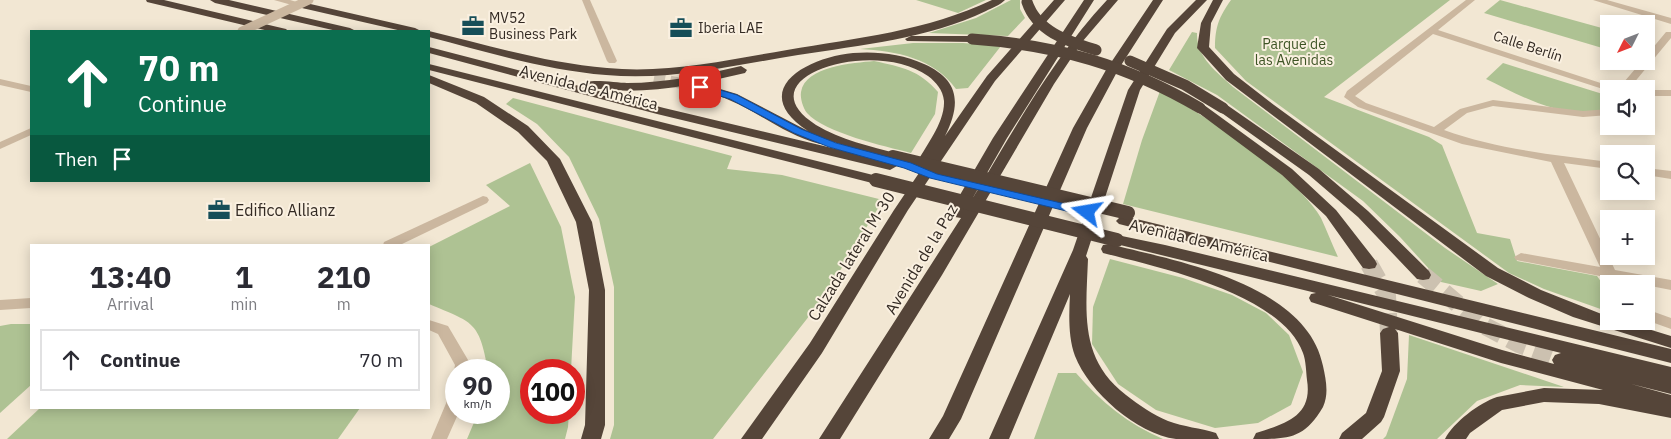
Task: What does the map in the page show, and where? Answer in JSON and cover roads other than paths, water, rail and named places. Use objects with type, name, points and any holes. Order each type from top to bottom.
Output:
[{"type":"highway","points":[[151,0],[278,30]]},
{"type":"highway","points":[[215,0],[346,30]]},
{"type":"highway","points":[[430,34],[565,66],[607,72],[638,72],[687,69],[931,28],[967,16],[1000,0]]},
{"type":"highway","points":[[1028,0],[1028,8],[1032,16],[1055,34],[1069,41],[1156,70],[1223,108],[1314,172],[1363,214],[1423,275]]},
{"type":"highway","name":"Calzada lateral M-30","points":[[751,439],[816,348],[901,210],[991,79],[1060,0]]},
{"type":"highway","points":[[953,243],[964,200],[1000,138],[1089,0]]},
{"type":"highway","name":"Avenida de la Paz","points":[[829,439],[865,386],[1060,66],[1074,46],[1113,0]]},
{"type":"highway","points":[[939,439],[951,419],[1080,128],[1112,70],[1158,0]]},
{"type":"highway","points":[[999,439],[1080,250],[1134,90],[1171,31],[1202,0]]},
{"type":"highway","points":[[1218,0],[1208,16],[1203,31],[1203,48],[1230,77],[1270,108],[1417,218],[1516,286],[1586,316],[1671,342]]},
{"type":"highway","points":[[307,3],[364,24],[390,30]]},
{"type":"highway","points":[[307,3],[411,30]]},
{"type":"highway","points":[[430,39],[570,73],[611,77],[654,78]]},
{"type":"highway","points":[[781,60],[906,39],[972,39],[1020,43],[1094,59],[1143,77],[1181,96],[1287,172],[1331,213],[1369,264]]},
{"type":"highway","points":[[501,68],[592,85],[649,86],[692,81],[841,44]]},
{"type":"highway","name":"Avenida de América","points":[[430,50],[661,111],[1126,217],[1255,253],[1671,356]]},
{"type":"highway","points":[[891,162],[812,128],[800,119],[788,101],[788,93],[794,78],[813,66],[828,61],[846,57],[885,57],[916,64],[937,77],[945,85],[950,103],[948,114],[901,210]]},
{"type":"highway","name":"Avenida de América","points":[[430,67],[876,180],[924,200],[1119,244],[1165,250],[1671,374]]},
{"type":"highway","points":[[430,79],[480,100],[523,128],[553,159],[584,222],[597,290],[595,426],[591,439]]},
{"type":"highway","points":[[700,87],[750,104],[798,131],[815,138],[891,162]]},
{"type":"highway","name":"Avenida de América","points":[[891,162],[934,176],[1126,217]]},
{"type":"highway","points":[[1119,244],[1345,305],[1501,356],[1671,402]]},
{"type":"highway","points":[[1119,244],[1237,286],[1279,313],[1306,339],[1317,367],[1317,400],[1298,427],[1263,439]]},
{"type":"highway","points":[[1080,250],[1078,300],[1080,340],[1087,363],[1105,388],[1135,412],[1174,431],[1209,439]]},
{"type":"highway","points":[[1349,439],[1374,417],[1391,371],[1390,334]]},
{"type":"highway","points":[[1561,360],[1671,387]]},
{"type":"highway","points":[[1454,439],[1463,428],[1497,404],[1544,395],[1599,397],[1671,411]]},
{"type":"street","points":[[278,0],[307,3]]},
{"type":"street","points":[[586,0],[612,61]]},
{"type":"street","points":[[1470,0],[1349,95],[1351,99],[1432,131],[1476,144],[1556,159],[1600,165]]},
{"type":"street","points":[[1597,0],[1671,21]]},
{"type":"street","points":[[1614,0],[1671,16]]},
{"type":"street","points":[[244,30],[307,3]]},
{"type":"street","name":"Calle Berlín","points":[[1432,31],[1600,85]]},
{"type":"street","points":[[1631,80],[1669,34]]},
{"type":"street","points":[[0,82],[30,89]]},
{"type":"street","points":[[1655,94],[1671,93]]},
{"type":"street","points":[[1432,131],[1441,129],[1456,114],[1483,104],[1493,103],[1583,114],[1600,113]]},
{"type":"street","points":[[0,146],[30,132]]},
{"type":"street","points":[[1556,159],[1611,275]]},
{"type":"street","points":[[1655,172],[1671,175]]},
{"type":"street","points":[[391,244],[483,200]]},
{"type":"street","points":[[1521,257],[1600,275]]},
{"type":"street","points":[[1655,283],[1671,285]]},
{"type":"street","points":[[0,305],[30,303]]},
{"type":"street","points":[[1655,318],[1671,324]]},
{"type":"street","points":[[430,325],[442,330],[459,359]]},
{"type":"street","points":[[439,439],[446,424]]},
{"type":"tunnel","points":[[654,78],[700,87]]},
{"type":"tunnel","points":[[1369,264],[1387,296],[1389,333]]},
{"type":"tunnel","points":[[1423,275],[1483,325],[1519,344],[1561,360]]},
{"type":"place","name":"MV52 Business Park","points":[[473,26]]},
{"type":"place","name":"Iberia LAE","points":[[681,28]]},
{"type":"place","name":"Edifico Allianz","points":[[219,210]]},
{"type":"park label","name":"Parque de las Avenidas","points":[[1294,52]]}]
